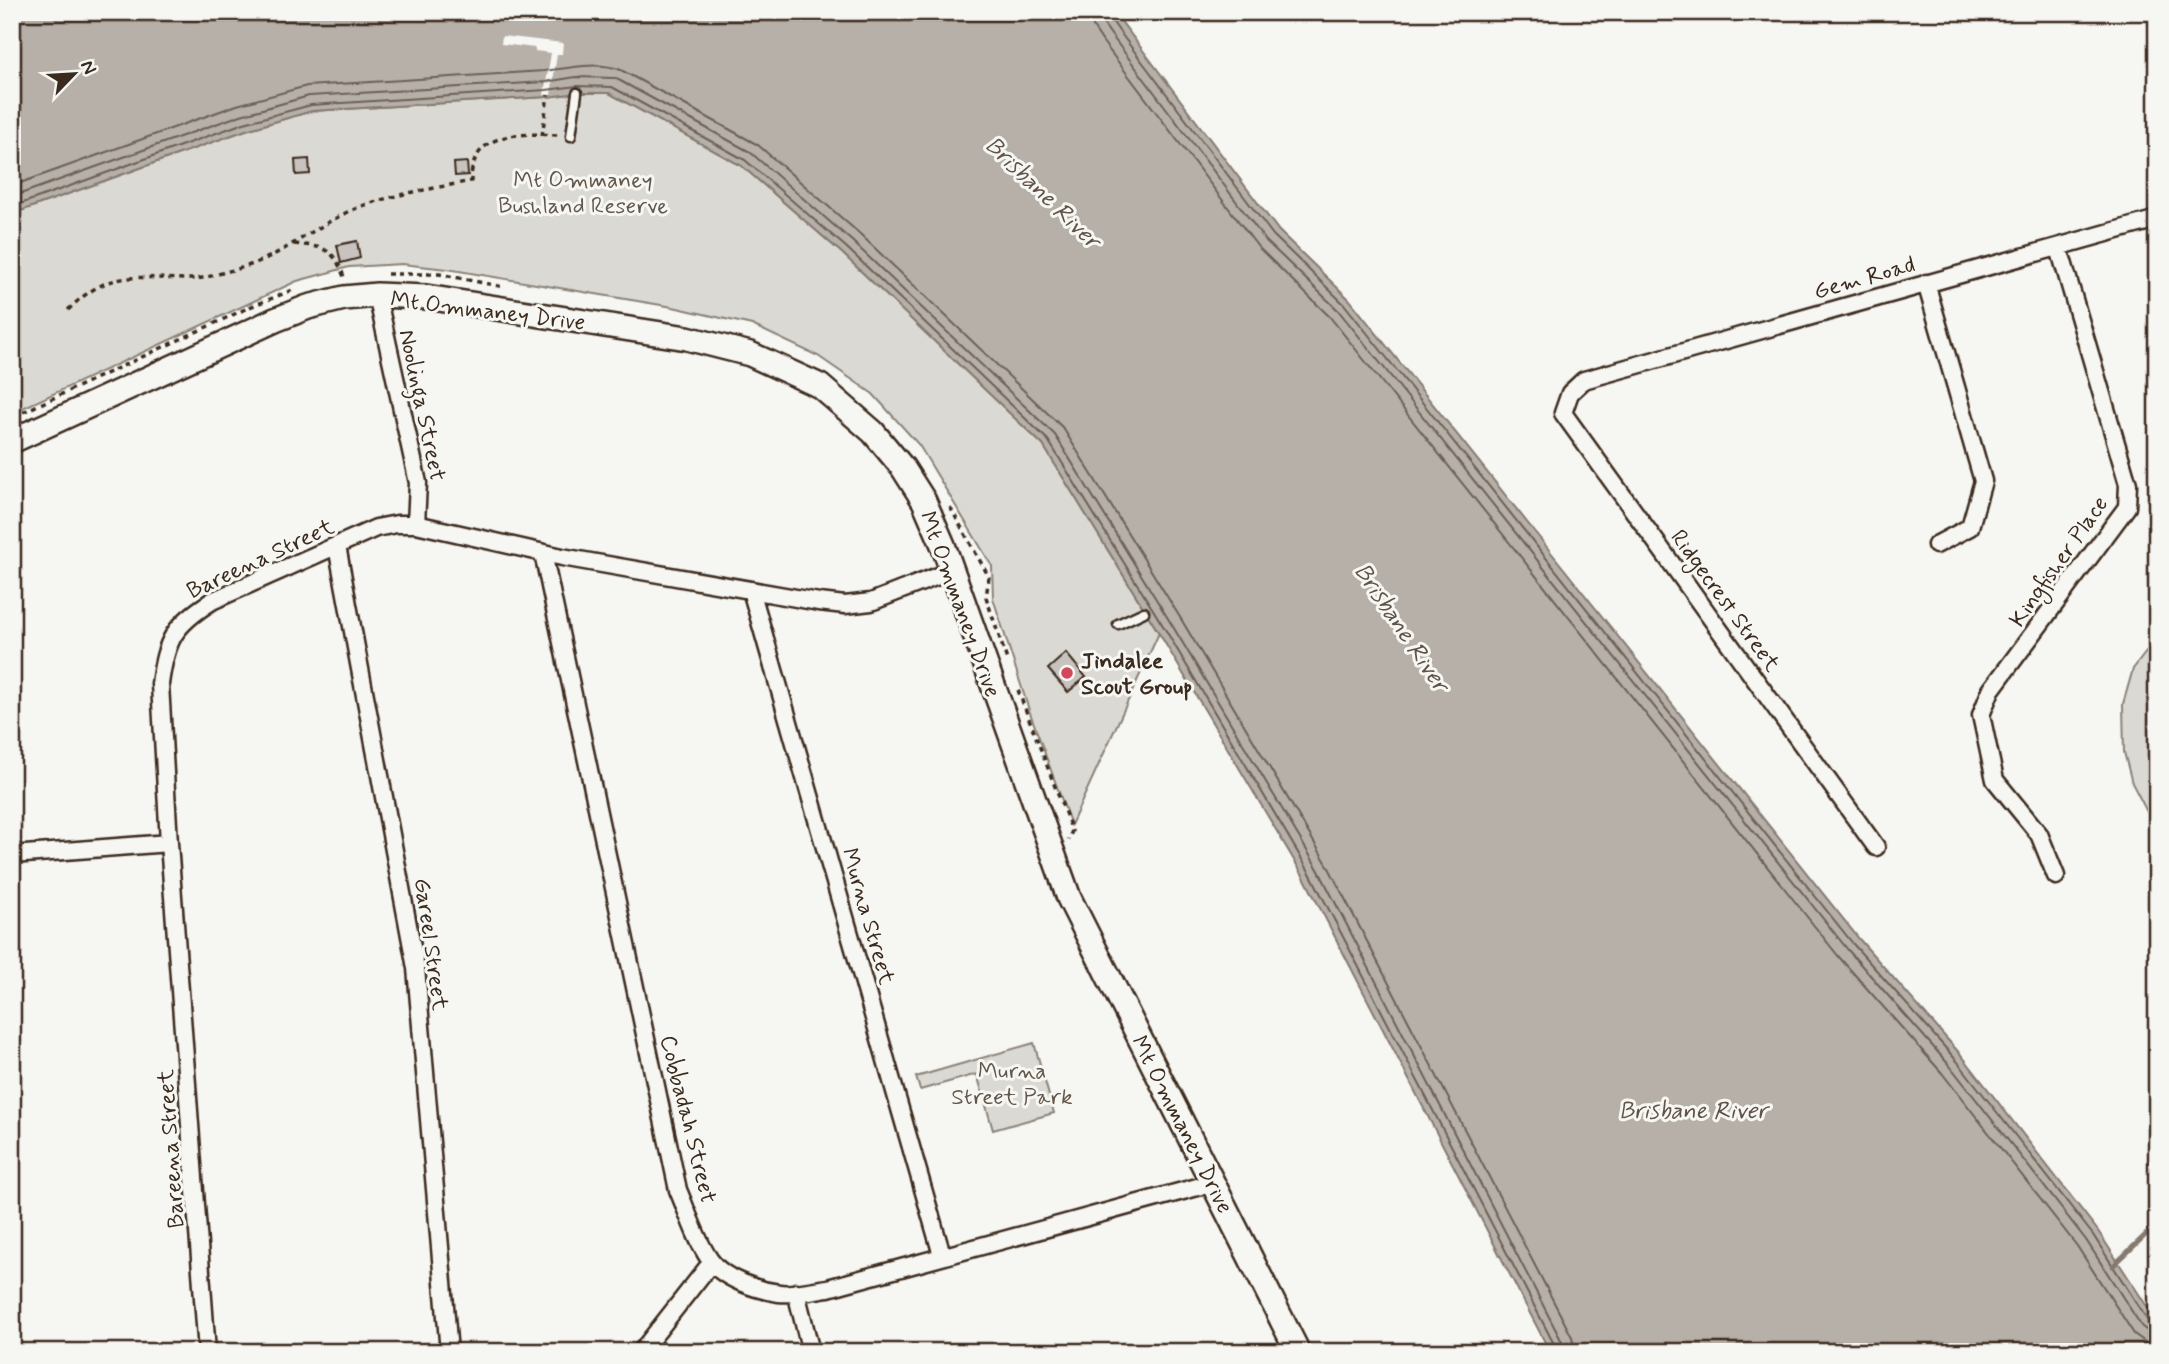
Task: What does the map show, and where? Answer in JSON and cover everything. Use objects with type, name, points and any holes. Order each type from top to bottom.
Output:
[{"type":"street","name":"Gem Road","points":[[1584,380],[2157,219]]},
{"type":"street","name":"Kingfisher Place","points":[[2056,876],[2039,834],[1995,780],[1981,715],[1992,690],[2127,508],[2128,484],[2059,248]]},
{"type":"street","points":[[1926,282],[1983,481],[1970,527],[1936,545]]},
{"type":"street","name":"Mt Ommaney Drive","points":[[12,441],[275,320],[308,307],[344,298],[377,295],[426,297],[687,338],[750,354],[820,386],[873,432],[903,468],[924,501],[953,570],[1069,898],[1298,1352]]},
{"type":"street","name":"Noolinga Street","points":[[377,295],[418,483],[416,524]]},
{"type":"street","name":"Ridgecrest Street","points":[[1584,380],[1570,393],[1563,413],[1876,847]]},
{"type":"street","name":"Bareena Street","points":[[206,1352],[160,684],[163,660],[174,633],[189,615],[212,601],[337,547],[376,527],[397,524],[416,524],[543,553],[791,598],[845,605],[871,602],[953,570]]},
{"type":"street","name":"Gareel Street","points":[[337,547],[416,968],[449,1352]]},
{"type":"street","name":"Cobbadah Street","points":[[543,553],[678,1190],[711,1263]]},
{"type":"street","name":"Murna Street","points":[[751,590],[943,1255]]},
{"type":"street","points":[[12,855],[169,843]]},
{"type":"street","points":[[641,1352],[711,1263],[749,1285],[780,1293],[828,1288],[1212,1182]]},
{"type":"street","points":[[796,1292],[811,1352]]},
{"type":"lane","points":[[571,136],[578,93]]},
{"type":"lane","points":[[1118,624],[1144,612]]},
{"type":"path","points":[[542,136],[548,95]]},
{"type":"path","points":[[68,310],[95,287],[115,280],[135,276],[194,279],[238,269],[276,255],[326,223],[358,208],[408,192],[471,181],[471,165],[481,149],[492,140],[513,136],[571,136]]},
{"type":"path","points":[[293,244],[318,246],[329,250],[337,260],[344,277]]},
{"type":"green space","name":"Mt Ommaney Bushland Reserve","points":[[609,93],[742,166],[842,253],[1043,445],[1159,633],[1071,825],[1029,710],[993,598],[992,566],[919,445],[873,394],[818,356],[752,325],[673,307],[447,269],[402,264],[349,267],[297,281],[12,413],[12,214],[246,130],[312,111]]},
{"type":"green space","points":[[2157,638],[2157,831],[2132,783],[2124,752],[2123,704],[2133,669]]},
{"type":"green space","name":"Murna Street Park","points":[[1034,1043],[1054,1113],[993,1130],[977,1074],[920,1090],[916,1077]]},
{"type":"water","name":"Brisbane River","points":[[12,12],[1114,12],[1279,231],[1349,299],[1860,940],[1962,1056],[2098,1231],[2157,1322],[2157,1352],[1550,1352],[1304,877],[1043,445],[842,253],[742,166],[609,93],[312,111],[246,130],[12,214]]},
{"type":"pier","points":[[502,36],[563,43],[562,54],[557,54],[551,95],[544,95],[551,53],[501,44]]},
{"type":"building","points":[[309,159],[310,174],[296,175],[295,160]]},
{"type":"building","points":[[467,162],[468,175],[455,176],[454,163]]},
{"type":"building","points":[[357,241],[360,258],[341,263],[337,245]]},
{"type":"building","name":"Jindalee Scout Group","points":[[1066,653],[1086,677],[1068,692],[1048,669]]},
{"type":"waterway","points":[[2113,1266],[2157,1224]]},
{"type":"place","name":"Jindalee Scout Group","points":[[1067,673]]}]
